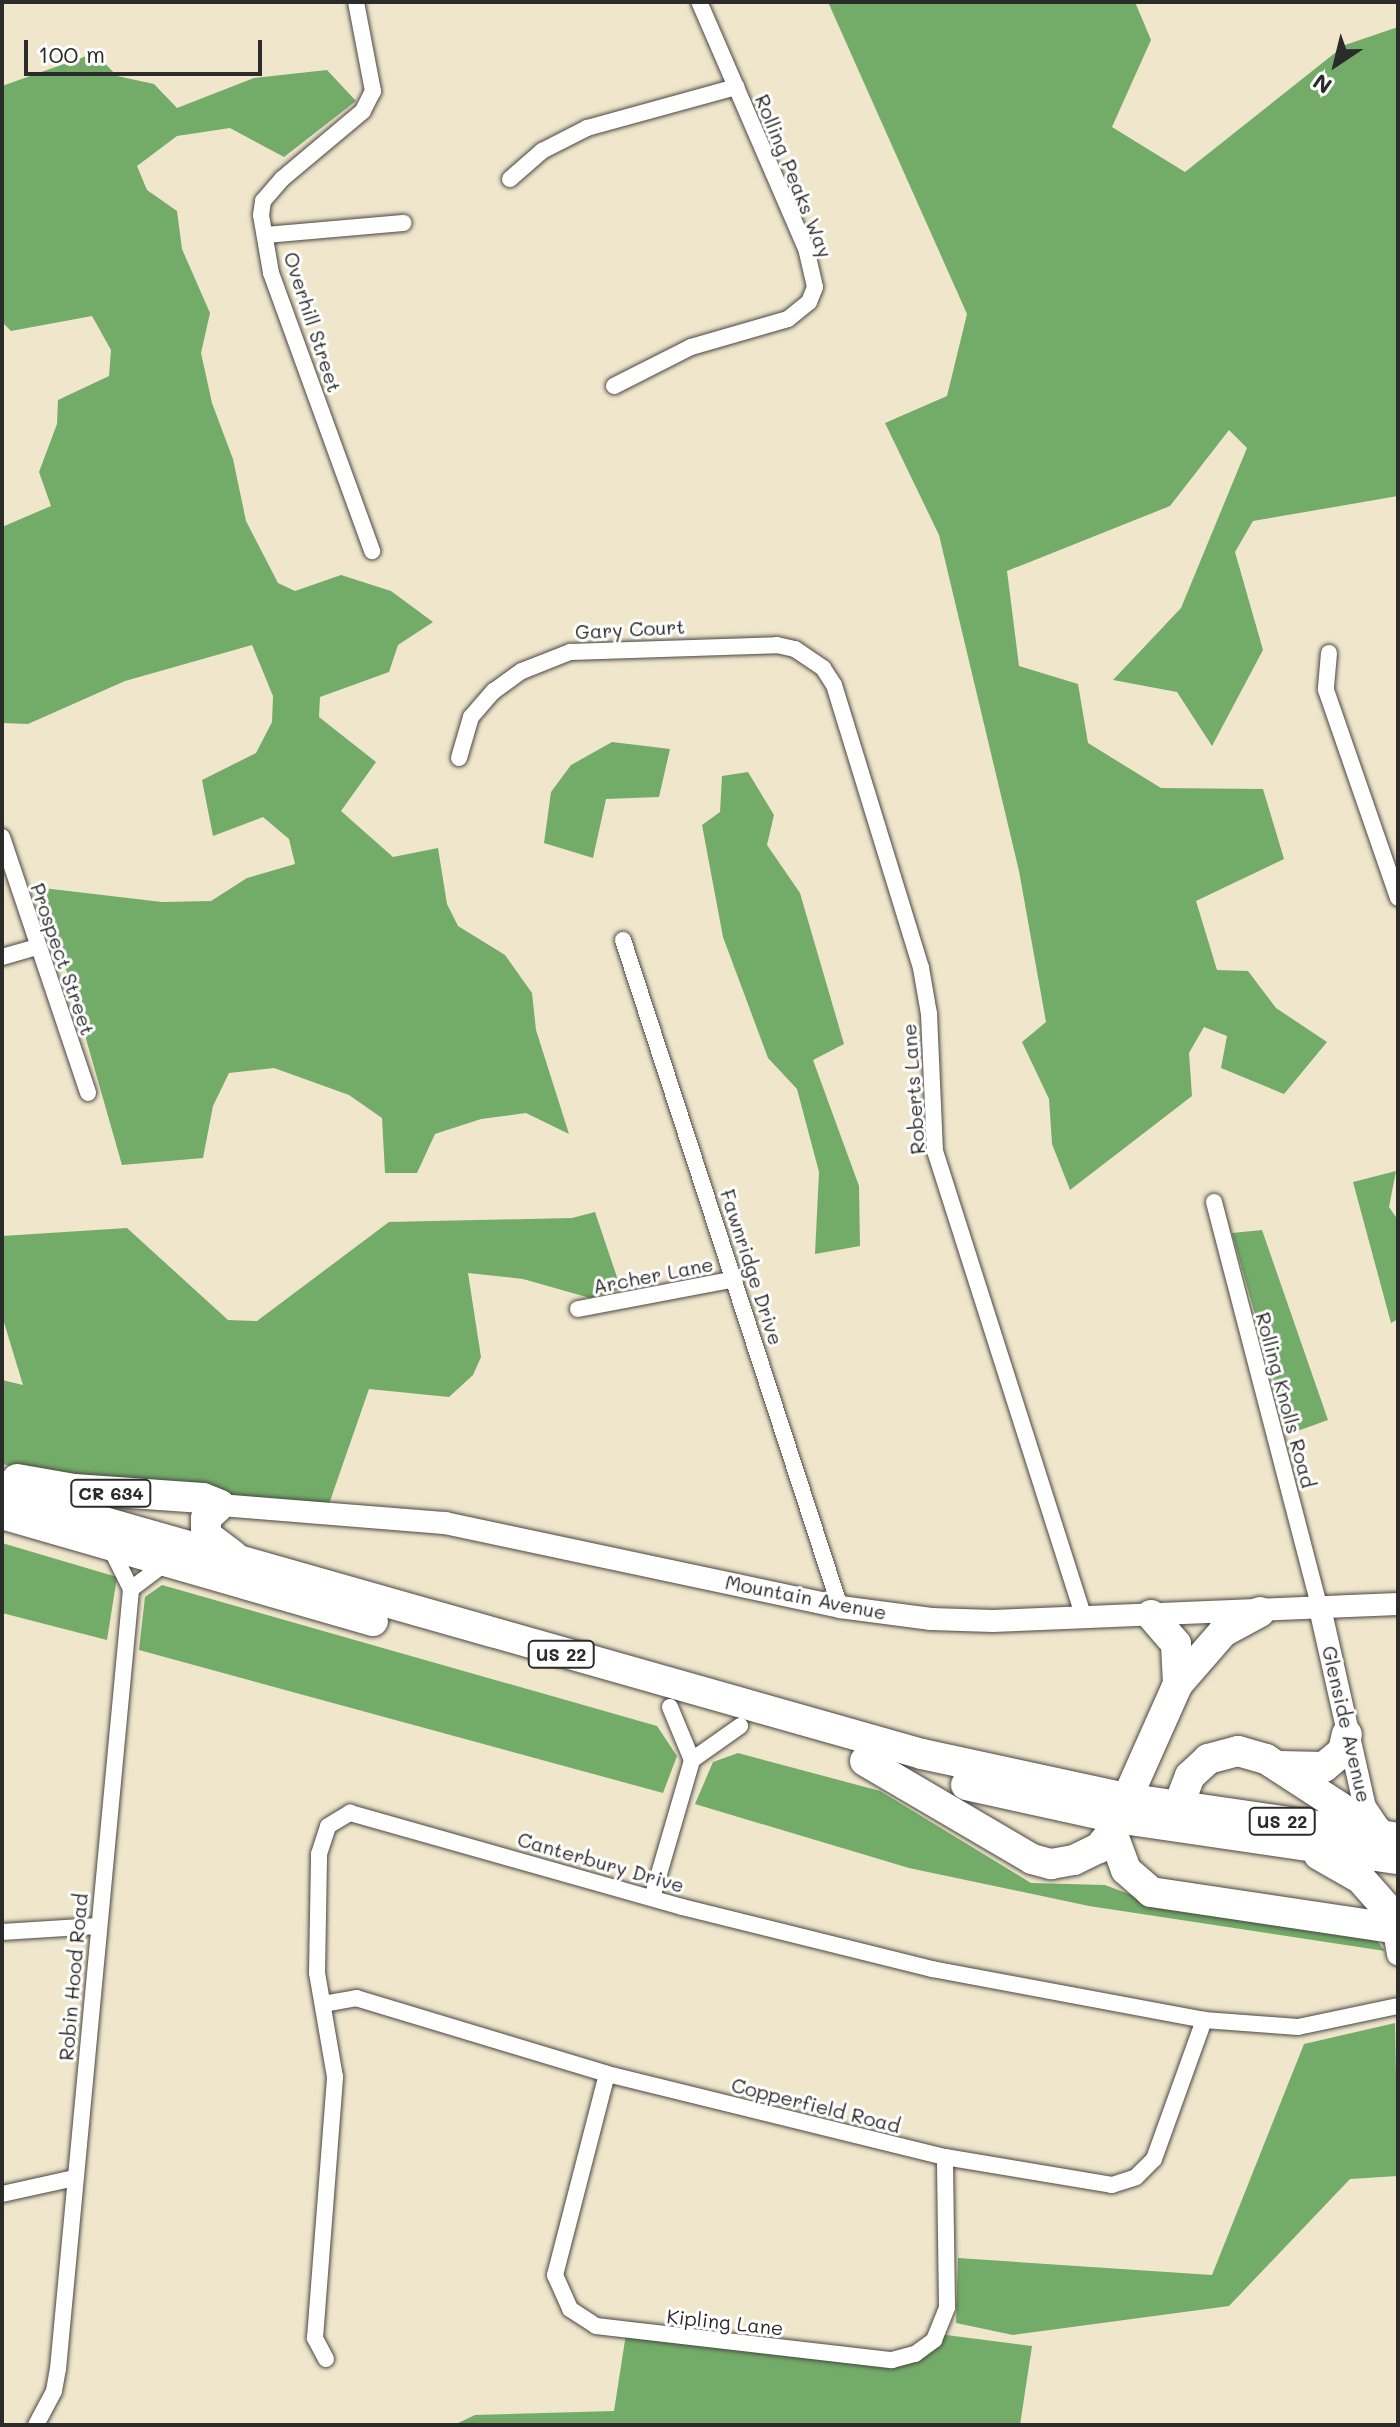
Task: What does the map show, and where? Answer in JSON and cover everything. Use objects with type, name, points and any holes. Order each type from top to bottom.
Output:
[{"type":"highway","name":"CR 634","points":[[2,1476],[74,1489],[203,1498],[220,1505]]},
{"type":"highway","name":"US 22","points":[[2,1493],[1118,1816]]},
{"type":"highway","points":[[220,1505],[206,1518],[206,1535],[245,1562]]},
{"type":"highway","name":"US 22","points":[[2,1514],[865,1761],[1118,1816],[1187,1819],[1394,1844]]},
{"type":"highway","points":[[865,1761],[1032,1859],[1074,1860],[1099,1848],[1118,1816],[1178,1684],[1223,1632],[1260,1612]]},
{"type":"highway","points":[[1151,1615],[1176,1644],[1178,1684]]},
{"type":"highway","points":[[1274,1765],[1324,1767],[1343,1751],[1347,1734]]},
{"type":"highway","points":[[1187,1819],[1184,1785],[1208,1759],[1238,1751],[1274,1765],[1394,1844]]},
{"type":"highway","points":[[1118,1816],[1126,1870],[1151,1892],[1395,1921]]},
{"type":"highway","name":"US 22","points":[[1187,1819],[1306,1848],[1394,1844]]},
{"type":"highway","points":[[1306,1848],[1361,1879],[1395,1921]]},
{"type":"street","name":"Overhill Street","points":[[356,2],[373,91],[363,111],[263,201],[271,273],[372,551]]},
{"type":"street","name":"Rolling Peaks Way","points":[[614,386],[691,347],[788,319],[809,302],[815,287],[807,251],[699,2]]},
{"type":"street","points":[[510,179],[542,151],[587,128],[736,87]]},
{"type":"street","points":[[265,235],[403,223]]},
{"type":"street","name":"Gary Court","points":[[459,758],[462,738],[482,704],[515,675],[554,656],[605,648],[758,644],[807,656]]},
{"type":"street","points":[[1329,653],[1326,690],[1398,898]]},
{"type":"street","name":"Roberts Lane","points":[[807,656],[834,685],[921,968],[929,1014],[935,1151],[1084,1618]]},
{"type":"street","name":"Prospect Street","points":[[2,837],[36,947],[88,1093]]},
{"type":"street","name":"Fawnridge Drive","points":[[623,940],[840,1607]]},
{"type":"street","points":[[2,957],[36,947]]},
{"type":"street","name":"Rolling Knolls Road","points":[[1214,1202],[1320,1608]]},
{"type":"street","name":"Archer Lane","points":[[578,1309],[735,1279]]},
{"type":"street","name":"Mountain Avenue","points":[[220,1505],[445,1523],[840,1607],[931,1619],[1084,1618],[1398,1604]]},
{"type":"street","points":[[109,1545],[131,1589],[167,1562]]},
{"type":"street","name":"Robin Hood Road","points":[[36,2425],[54,2391],[58,2369],[97,1926],[131,1589]]},
{"type":"street","name":"Glenside Avenue","points":[[1320,1608],[1365,1807],[1394,1844]]},
{"type":"street","points":[[670,1707],[692,1760]]},
{"type":"street","points":[[652,1898],[692,1760],[740,1726]]},
{"type":"street","name":"Canterbury Drive","points":[[326,2359],[315,2338],[335,2077],[315,1938],[319,1854],[328,1826],[350,1813],[652,1898],[932,1969],[1204,2020],[1298,2027],[1398,2006]]},
{"type":"street","points":[[2,1932],[97,1926]]},
{"type":"street","name":"Copperfield Road","points":[[323,2004],[356,1998],[607,2074],[945,2157],[1100,2184],[1136,2177],[1160,2148],[1204,2020]]},
{"type":"street","name":"Kipling Lane","points":[[607,2074],[555,2275],[570,2309],[596,2326],[892,2360],[915,2354],[941,2330],[947,2307],[945,2157]]},
{"type":"street","points":[[2,2194],[75,2178]]},
{"type":"green space","points":[[828,2],[1135,2],[1151,40],[1112,127],[1185,172],[1345,45],[1398,27],[1398,496],[1253,521],[1235,552],[1263,650],[1212,746],[1177,692],[1113,680],[1181,608],[1247,448],[1229,430],[1170,506],[1007,571],[1019,666],[1078,684],[1088,743],[1161,788],[1263,789],[1284,859],[1196,901],[1217,970],[1248,971],[1276,1008],[1327,1042],[1284,1094],[1221,1068],[1227,1036],[1204,1027],[1189,1053],[1192,1096],[1070,1190],[1052,1144],[1049,1099],[1022,1042],[1046,1022],[1019,871],[939,535],[885,423],[947,396],[967,314]]},
{"type":"green space","points":[[95,53],[117,76],[154,84],[177,108],[254,78],[327,70],[356,101],[284,157],[230,128],[177,136],[137,166],[147,190],[177,211],[182,249],[210,313],[201,353],[212,403],[233,459],[246,521],[278,583],[295,591],[341,575],[391,591],[433,622],[398,645],[389,672],[320,697],[319,717],[376,762],[341,811],[393,857],[438,848],[447,904],[458,926],[505,955],[532,993],[536,1030],[569,1134],[526,1113],[481,1119],[435,1134],[417,1173],[385,1173],[382,1118],[349,1095],[274,1068],[229,1073],[213,1106],[203,1158],[122,1165],[43,888],[162,902],[211,901],[247,878],[295,864],[289,839],[263,817],[213,836],[202,780],[256,753],[272,722],[273,696],[252,645],[125,681],[28,724],[2,723],[2,527],[51,506],[39,472],[57,424],[58,400],[109,376],[111,350],[92,316],[11,331],[2,322],[2,86]]},
{"type":"green space","points":[[612,742],[670,749],[659,797],[606,799],[593,858],[544,843],[551,792],[571,765]]},
{"type":"green space","points":[[748,772],[774,815],[767,845],[800,893],[844,1044],[813,1060],[859,1186],[860,1246],[815,1254],[819,1172],[797,1089],[768,1058],[723,937],[702,825],[720,812],[722,776]]},
{"type":"green space","points":[[1396,1171],[1389,1207],[1398,1220],[1398,1319],[1391,1323],[1353,1182]]},
{"type":"green space","points":[[595,1212],[621,1289],[590,1298],[523,1279],[468,1273],[481,1357],[473,1375],[449,1397],[369,1389],[329,1504],[75,1480],[2,1464],[2,1380],[23,1385],[2,1316],[2,1236],[127,1228],[228,1320],[257,1321],[389,1222],[572,1218]]},
{"type":"green space","points":[[1262,1230],[1328,1420],[1289,1434],[1232,1233]]},
{"type":"green space","points":[[2,1543],[117,1577],[107,1640],[2,1613]]},
{"type":"green space","points":[[162,1585],[657,1726],[677,1756],[663,1793],[139,1650],[145,1597]]},
{"type":"green space","points":[[738,1753],[880,1791],[1031,1883],[1105,1885],[1150,1902],[1374,1937],[1385,1951],[1089,1906],[909,1868],[695,1804],[713,1762]]},
{"type":"green space","points":[[1395,2023],[1398,2176],[1350,2179],[1229,2306],[1013,2335],[956,2323],[958,2258],[1212,2275],[1304,2044]]},
{"type":"green space","points":[[628,2321],[894,2358],[931,2333],[1032,2346],[1020,2425],[454,2425],[475,2415],[614,2411]]}]
